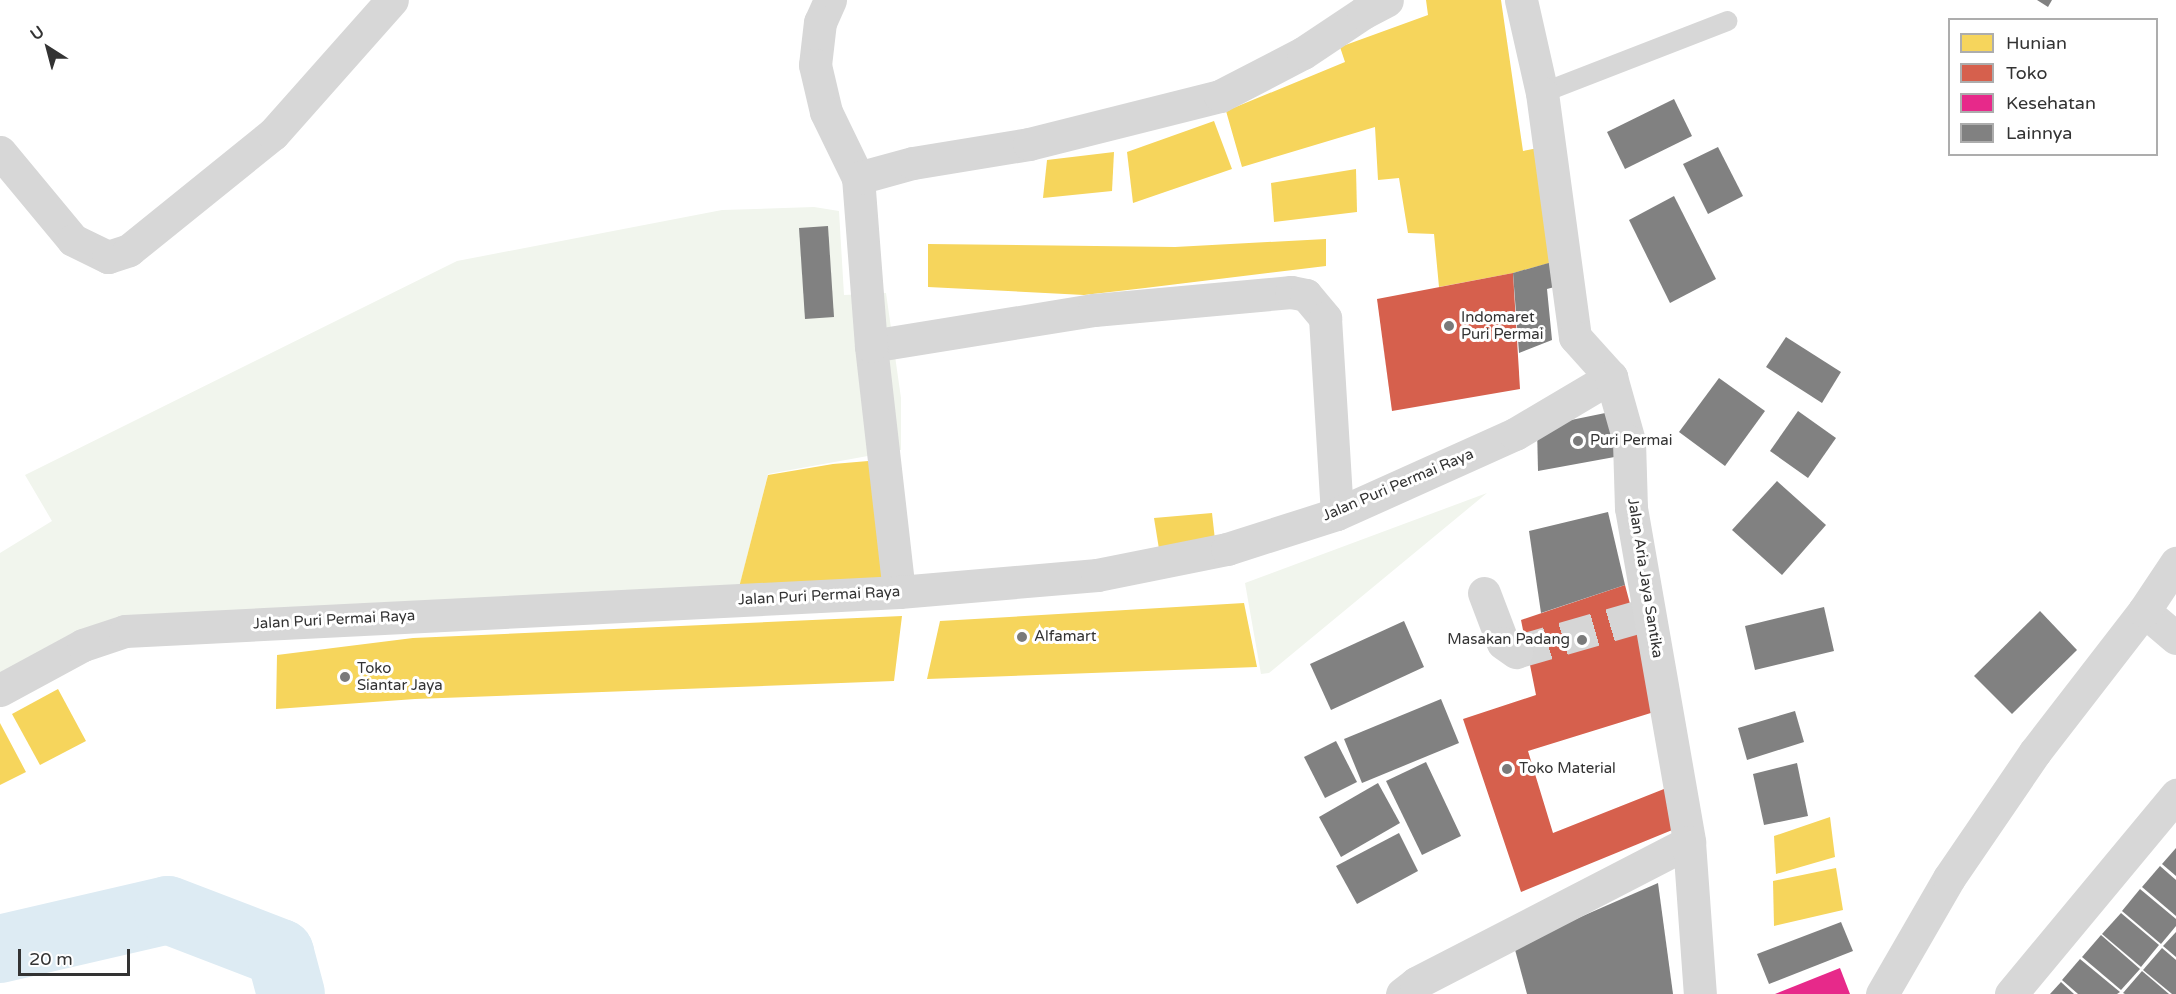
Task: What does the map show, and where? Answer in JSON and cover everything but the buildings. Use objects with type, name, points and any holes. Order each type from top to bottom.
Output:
[{"type":"street","points":[[0,152],[73,240],[89,250],[108,257],[129,250],[273,134],[392,0]]},
{"type":"street","points":[[830,0],[820,22],[815,64],[826,112],[858,178],[871,346],[899,592]]},
{"type":"street","points":[[858,178],[913,163],[1029,144],[1220,96],[1303,53],[1363,13],[1387,0]]},
{"type":"street","name":"Jalan Aria Jaya Santika","points":[[1521,0],[1542,93],[1575,337],[1611,377],[1629,441],[1631,508],[1643,615],[1689,842],[1700,994]]},
{"type":"street","points":[[871,346],[1094,310],[1291,292],[1306,295],[1325,318],[1337,514]]},
{"type":"street","name":"Jalan Puri Permai Raya","points":[[0,690],[83,645],[124,631],[899,592],[1097,575],[1227,549],[1337,514],[1515,434],[1611,377]]},
{"type":"street","points":[[1882,994],[1949,878],[2029,760],[2144,611],[2176,563]]},
{"type":"street","points":[[1484,593],[1503,643],[1516,652]]},
{"type":"street","points":[[2144,611],[2176,638]]},
{"type":"street","points":[[2011,994],[2176,795]]},
{"type":"street","points":[[1402,994],[1416,983],[1689,842]]},
{"type":"lane","points":[[1542,93],[1728,21]]},
{"type":"shaded area","points":[[814,207],[839,211],[844,295],[886,293],[901,398],[901,450],[768,474],[736,600],[152,624],[0,685],[0,553],[52,521],[25,475],[457,261],[722,210]]},
{"type":"shaded area","points":[[1487,493],[1269,673],[1261,674],[1245,583]]},
{"type":"waterway","points":[[0,949],[168,910],[280,953],[291,994]]},
{"type":"tunnel","points":[[1516,652],[1637,617]]},
{"type":"place","name":"Indomaret Puri Permai","points":[[1449,326]]},
{"type":"place","name":"Puri Permai","points":[[1578,441]]},
{"type":"place","name":"Alfamart","points":[[1022,637]]},
{"type":"place","name":"Masakan Padang","points":[[1582,640]]},
{"type":"place","name":"Toko Siantar Jaya","points":[[345,677]]},
{"type":"place","name":"Toko Material","points":[[1507,769]]}]
